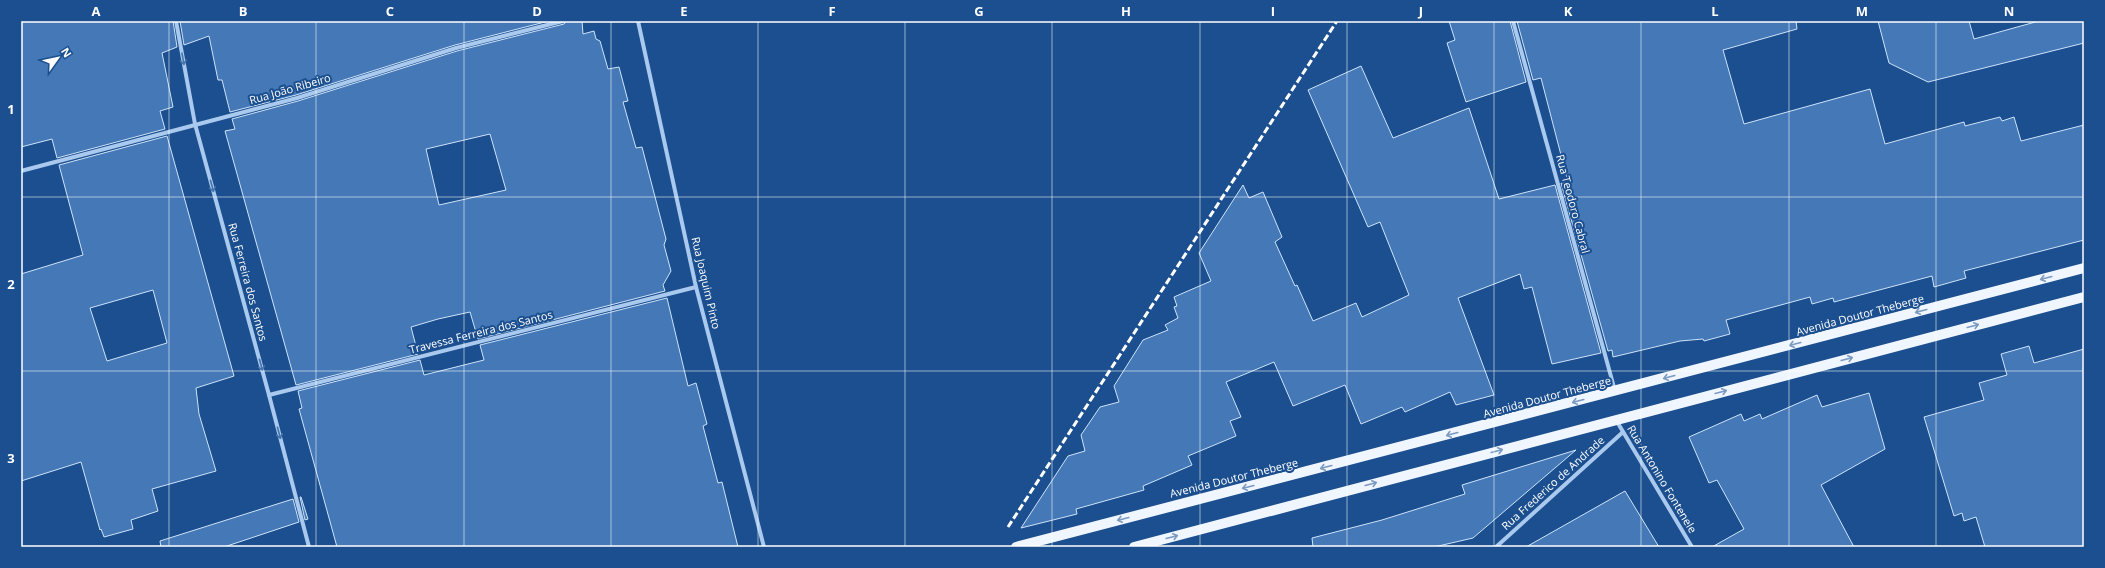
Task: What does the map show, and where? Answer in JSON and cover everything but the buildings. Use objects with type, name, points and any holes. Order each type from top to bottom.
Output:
[{"type":"main road","name":"Avenida Doutor Theberge","points":[[1016,547],[1615,392],[2084,268]]},
{"type":"main road","points":[[1134,547],[2084,297]]},
{"type":"street","name":"Rua Ferreira dos Santos","points":[[176,21],[195,124],[309,547]]},
{"type":"street","name":"Rua João Ribeiro","points":[[21,171],[298,98],[456,48],[563,21]]},
{"type":"street","name":"Rua Joaquim Pinto","points":[[638,21],[696,287],[764,547]]},
{"type":"street","name":"Rua Teodoro Cabral","points":[[1513,21],[1615,392]]},
{"type":"street","name":"Travessa Ferreira dos Santos","points":[[269,395],[696,287]]},
{"type":"street","name":"Rua Antonino Fontenele","points":[[1616,420],[1692,547]]},
{"type":"street","name":"Rua Frederico de Andrade","points":[[1496,547],[1623,432]]},
{"type":"railway","points":[[1008,527],[1337,21]]}]
